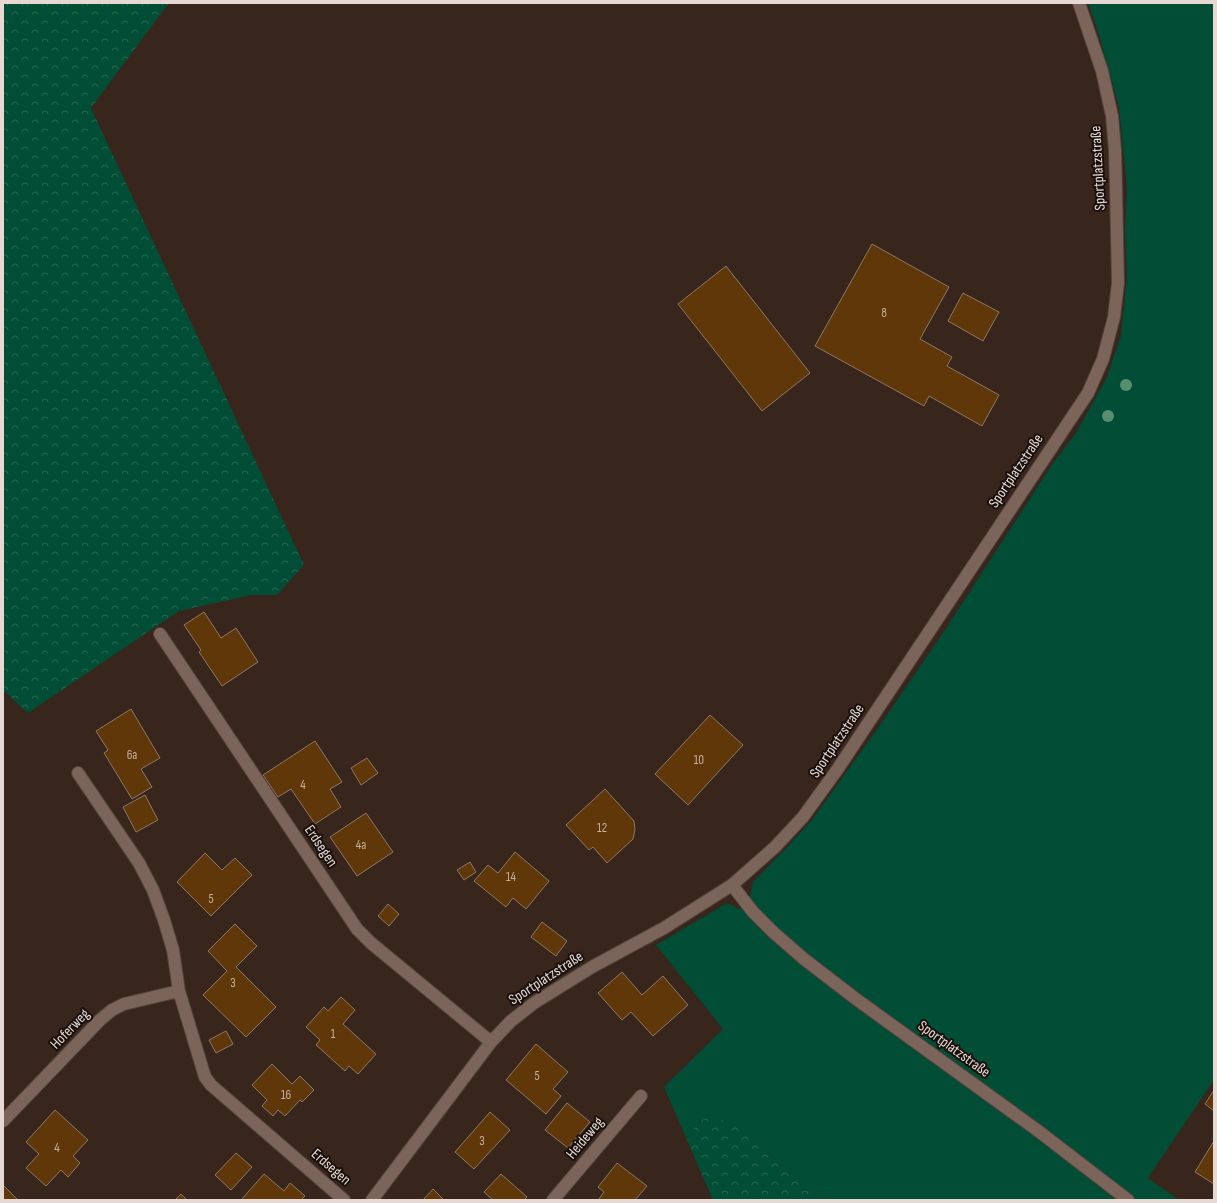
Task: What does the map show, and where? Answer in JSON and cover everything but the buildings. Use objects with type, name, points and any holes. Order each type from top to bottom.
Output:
[{"type":"street","name":"Sportplatzstraße","points":[[372,1200],[491,1042],[510,1021],[534,1002],[592,967],[664,928],[732,885],[775,847],[803,817],[837,770],[1084,399],[1103,359],[1114,317],[1118,283],[1115,150],[1112,116],[1102,71],[1079,3]]},
{"type":"street","name":"Erdsegen","points":[[160,634],[357,929],[371,943],[491,1042]]},
{"type":"street","name":"Erdsegen","points":[[78,773],[139,863],[154,890],[173,950],[179,991],[205,1077],[211,1085],[344,1200]]},
{"type":"street","name":"Sportplatzstraße","points":[[732,885],[752,912],[804,959],[1037,1130],[1128,1200]]},
{"type":"street","name":"Hoferweg","points":[[3,1121],[100,1020],[112,1010],[124,1004],[179,991]]},
{"type":"street","name":"Heideweg","points":[[553,1200],[641,1096]]},
{"type":"green space","points":[[3,3],[169,3],[91,108],[304,565],[277,595],[251,595],[179,611],[28,713],[3,690]]},
{"type":"green space","points":[[1088,3],[1214,3],[1214,1080],[1148,1178],[1179,1200],[823,1200],[744,1133],[708,1117],[697,1124],[687,1140],[664,1087],[723,1029],[656,945],[727,903],[740,909],[750,898],[753,882],[812,820],[878,728],[945,630],[1051,466],[1076,433],[1106,379],[1121,336],[1127,276],[1125,231],[1127,188],[1119,107],[1097,28]]},
{"type":"green space","points":[[708,1117],[729,1122],[823,1200],[713,1200],[687,1140],[697,1124]]}]
